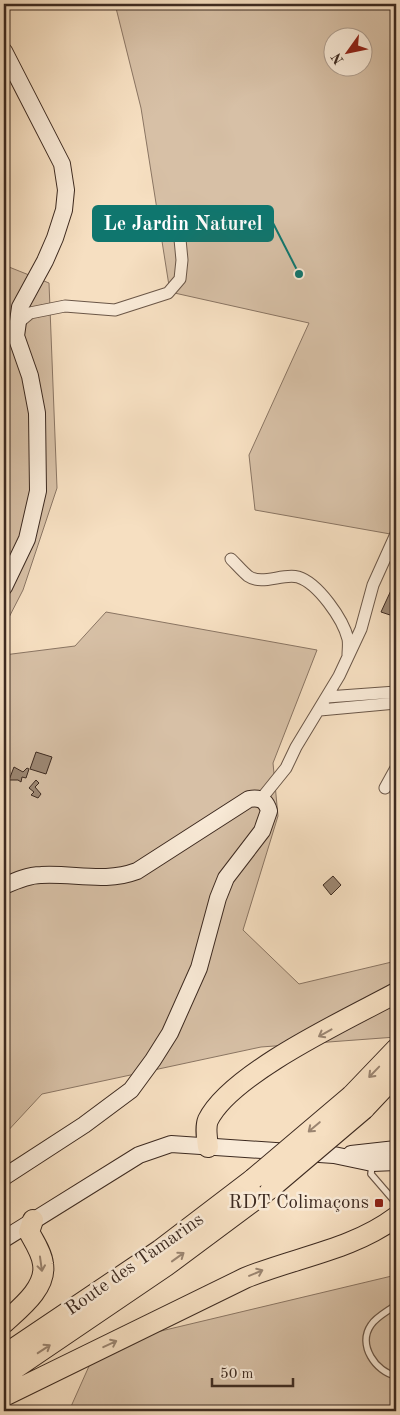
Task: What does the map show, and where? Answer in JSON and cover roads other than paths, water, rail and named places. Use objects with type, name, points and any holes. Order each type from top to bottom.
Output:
[{"type":"highway","points":[[208,1146],[207,1122],[219,1105],[248,1077],[396,993]]},
{"type":"highway","name":"Route des Tamarins","points":[[4,1376],[166,1266],[272,1188],[358,1102],[396,1049]]},
{"type":"highway","name":"Route des Tamarins","points":[[4,1355],[160,1250],[253,1178],[396,1075]]},
{"type":"highway","points":[[4,1396],[246,1278],[283,1263],[337,1248],[379,1228],[396,1217]]},
{"type":"highway","points":[[4,1323],[29,1298],[38,1287],[42,1277],[44,1264],[31,1226]]},
{"type":"main road","points":[[4,51],[62,164],[66,190],[64,210],[55,238],[20,307],[16,336],[30,376],[37,413],[38,491],[27,539],[4,587]]},
{"type":"main road","points":[[4,886],[39,874],[106,878],[121,877],[137,870],[249,799],[261,799],[267,806],[268,820],[262,831],[226,878],[218,898],[199,968],[170,1033],[153,1060],[131,1090],[84,1125],[4,1178]]},
{"type":"main road","points":[[4,1245],[139,1155],[171,1144],[334,1155],[393,1154]]},
{"type":"main road","points":[[334,1155],[372,1163],[393,1154]]},
{"type":"main road","points":[[4,1239],[31,1226]]},
{"type":"street","points":[[18,323],[30,313],[65,306],[116,310],[168,293],[180,279],[182,260],[179,229]]},
{"type":"street","points":[[261,799],[286,768],[296,747],[320,710],[348,656],[361,629],[373,585],[396,534]]},
{"type":"street","points":[[231,559],[249,577],[258,579],[285,576],[299,578],[316,588],[338,619],[348,639],[348,656]]},
{"type":"street","points":[[327,696],[396,692]]},
{"type":"street","points":[[320,710],[396,703]]},
{"type":"street","points":[[385,788],[396,768]]},
{"type":"lane","points":[[372,1163],[371,1174],[396,1203]]},
{"type":"lane","points":[[396,1305],[371,1325],[365,1340],[371,1358],[386,1374],[396,1376]]},
{"type":"place","name":"Le Jardin Naturel","points":[[299,274]]},
{"type":"place","name":"RDT Colimaçons","points":[[379,1203]]}]
